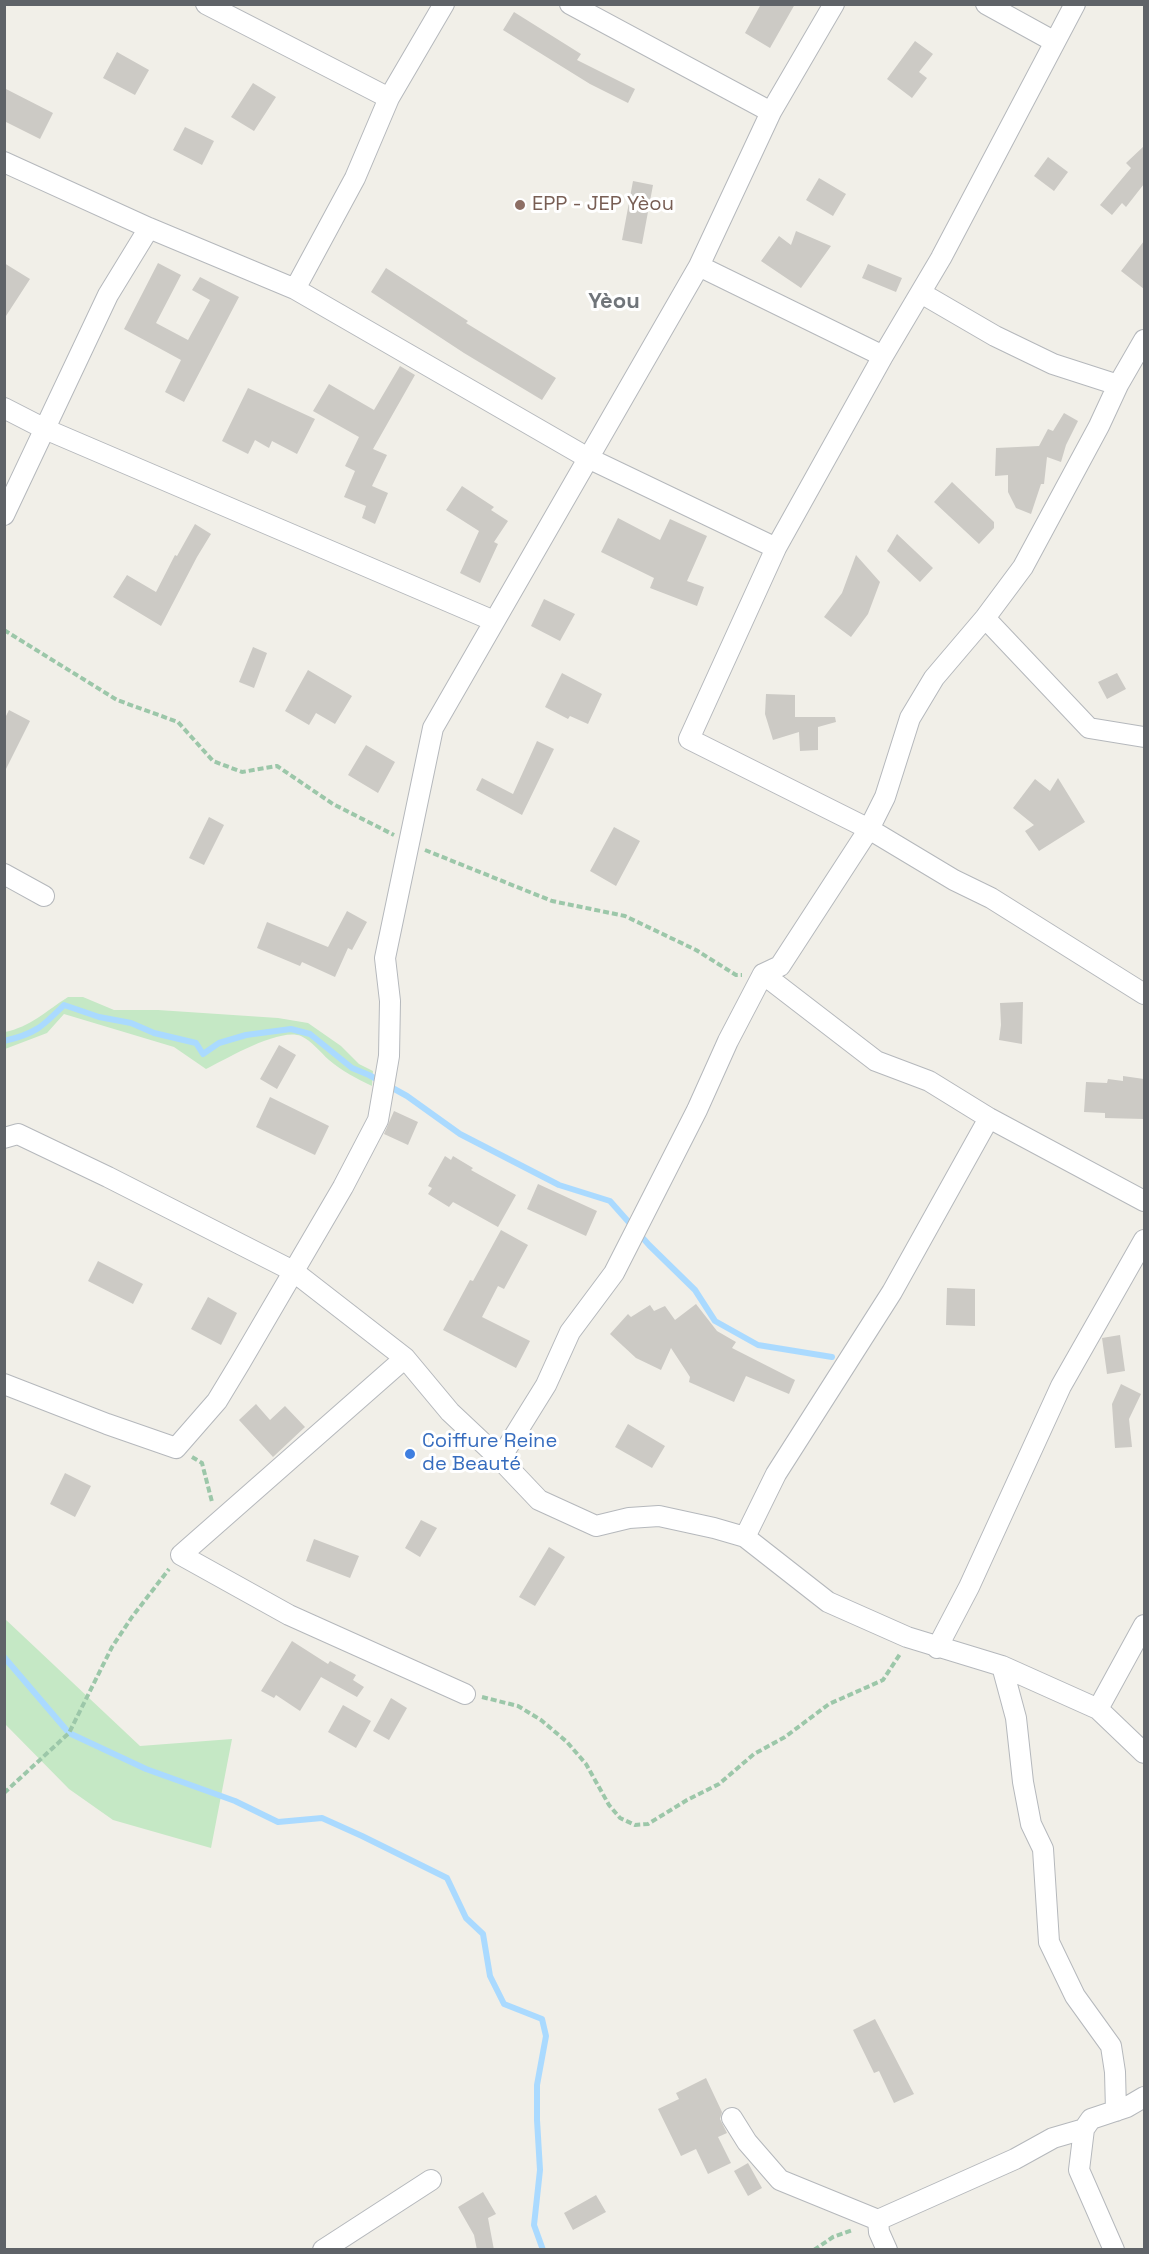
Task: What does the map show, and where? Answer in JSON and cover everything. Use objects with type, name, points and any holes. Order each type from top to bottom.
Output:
[{"type":"street","points":[[206,4],[389,98]]},
{"type":"street","points":[[295,289],[354,178],[389,98],[444,4]]},
{"type":"street","points":[[570,4],[771,112]]},
{"type":"street","points":[[4,1384],[176,1448],[217,1401],[343,1187],[378,1120],[389,1056],[390,1001],[385,957],[433,728],[699,266],[771,112],[834,4]]},
{"type":"street","points":[[986,4],[1055,42]]},
{"type":"street","points":[[1075,4],[921,293],[883,356],[776,548],[689,739],[869,829],[954,880],[991,898],[1144,994]]},
{"type":"street","points":[[4,162],[148,228],[295,289],[588,458],[776,548]]},
{"type":"street","points":[[4,515],[108,295],[148,228]]},
{"type":"street","points":[[699,266],[883,356]]},
{"type":"street","points":[[921,293],[995,336],[1053,364],[1118,385]]},
{"type":"street","points":[[500,1460],[546,1385],[570,1332],[614,1273],[763,974],[780,966],[869,829],[885,797],[910,718],[934,678],[985,618],[1023,567],[1144,340]]},
{"type":"street","points":[[4,408],[45,429],[494,621]]},
{"type":"street","points":[[985,618],[1089,728],[1144,737]]},
{"type":"street","points":[[4,874],[44,896]]},
{"type":"street","points":[[763,974],[876,1061],[929,1081],[989,1119],[1144,1201]]},
{"type":"street","points":[[745,1537],[776,1474],[892,1292],[989,1119]]},
{"type":"street","points":[[4,1138],[18,1134],[293,1270],[405,1358],[450,1412],[538,1500],[596,1526],[629,1518],[659,1516],[745,1537],[828,1602],[907,1637],[1002,1666],[1098,1709],[1144,1753]]},
{"type":"street","points":[[937,1648],[969,1587],[1061,1386],[1144,1240]]},
{"type":"street","points":[[405,1358],[181,1555],[289,1615],[465,1694]]},
{"type":"street","points":[[1098,1709],[1144,1625]]},
{"type":"street","points":[[1002,1666],[1016,1718],[1023,1782],[1031,1824],[1043,1849],[1049,1942],[1075,1996],[1111,2046],[1115,2072],[1116,2111]]},
{"type":"street","points":[[732,2118],[747,2142],[780,2180],[878,2220],[1015,2159],[1053,2138],[1083,2128],[1091,2119],[1116,2111],[1144,2097]]},
{"type":"street","points":[[1083,2128],[1079,2170],[1114,2250]]},
{"type":"street","points":[[323,2250],[431,2180]]},
{"type":"street","points":[[878,2220],[879,2232],[887,2250]]},
{"type":"path","points":[[4,630],[117,700],[178,722],[213,761],[242,772],[277,766],[333,804],[410,844],[552,901],[625,916],[696,950],[736,975],[763,974]]},
{"type":"path","points":[[176,1448],[202,1463],[217,1523]]},
{"type":"path","points":[[4,1793],[69,1733],[112,1647],[132,1617],[181,1555]]},
{"type":"path","points":[[465,1694],[518,1706],[541,1720],[567,1742],[586,1764],[609,1805],[620,1818],[635,1825],[648,1824],[719,1784],[754,1754],[784,1737],[829,1704],[883,1680],[898,1658],[907,1637]]},
{"type":"path","points":[[814,2250],[833,2237],[878,2220]]},
{"type":"green space","points":[[68,997],[83,997],[114,1010],[158,1010],[278,1018],[308,1023],[341,1046],[359,1064],[373,1071],[372,1086],[339,1068],[305,1038],[292,1034],[253,1045],[206,1069],[174,1047],[64,1014],[47,1033],[5,1049],[5,1032],[30,1022]]},
{"type":"green space","points":[[4,1618],[140,1746],[232,1739],[211,1848],[113,1820],[69,1789],[5,1724]]},
{"type":"building","points":[[761,4],[795,4],[770,48],[745,33]]},
{"type":"building","points":[[514,12],[581,54],[577,60],[635,89],[628,103],[590,84],[503,30]]},
{"type":"building","points":[[915,41],[933,54],[919,72],[927,78],[912,98],[887,79]]},
{"type":"building","points":[[117,52],[149,70],[135,95],[103,78]]},
{"type":"building","points":[[253,83],[276,97],[254,131],[231,117]]},
{"type":"building","points":[[4,88],[53,113],[40,139],[4,121]]},
{"type":"building","points":[[185,127],[214,141],[202,165],[173,150]]},
{"type":"building","points":[[1144,146],[1144,184],[1126,207],[1122,203],[1112,215],[1100,205],[1131,168],[1126,163]]},
{"type":"building","points":[[1048,157],[1068,172],[1054,191],[1034,176]]},
{"type":"building","points":[[819,178],[846,194],[833,216],[806,200]]},
{"type":"building","points":[[633,181],[653,185],[642,244],[622,240]]},
{"type":"building","points":[[796,231],[831,246],[801,288],[761,261],[779,236],[791,245]]},
{"type":"building","points":[[1144,241],[1144,289],[1121,271]]},
{"type":"building","points":[[4,263],[30,279],[4,319]]},
{"type":"building","points":[[158,263],[181,275],[156,323],[188,340],[210,300],[192,290],[200,277],[239,297],[184,402],[165,392],[181,360],[124,329]]},
{"type":"building","points":[[868,264],[902,278],[896,292],[862,278]]},
{"type":"building","points":[[386,268],[468,321],[466,323],[556,378],[542,400],[464,353],[371,292]]},
{"type":"building","points":[[400,366],[415,375],[373,449],[387,455],[372,486],[388,493],[375,524],[362,518],[366,506],[344,497],[355,471],[345,466],[359,437],[313,411],[329,384],[374,410]]},
{"type":"building","points":[[248,388],[315,419],[297,454],[272,441],[269,448],[255,440],[248,454],[222,441]]},
{"type":"building","points":[[1064,413],[1078,421],[1066,445],[1061,462],[1047,457],[1044,484],[1041,484],[1031,514],[1016,508],[1008,492],[1008,475],[995,476],[996,448],[1039,446],[1048,429],[1053,431]]},
{"type":"building","points":[[952,482],[994,522],[994,528],[979,544],[934,502]]},
{"type":"building","points":[[462,486],[494,507],[491,510],[508,521],[494,542],[498,544],[480,583],[460,573],[479,531],[446,510]]},
{"type":"building","points":[[618,518],[660,540],[670,519],[707,536],[687,581],[704,587],[697,606],[650,588],[654,578],[601,552]]},
{"type":"building","points":[[195,524],[211,534],[161,626],[113,597],[127,575],[156,592],[175,555],[177,556]]},
{"type":"building","points":[[897,534],[933,568],[920,582],[887,551]]},
{"type":"building","points":[[856,555],[880,582],[868,614],[851,637],[824,617],[842,593]]},
{"type":"building","points":[[544,599],[575,614],[560,641],[531,626]]},
{"type":"building","points":[[253,647],[267,653],[254,688],[239,682]]},
{"type":"building","points":[[308,670],[352,696],[335,724],[316,713],[309,725],[285,711]]},
{"type":"building","points":[[562,673],[602,694],[588,724],[570,716],[568,719],[545,707]]},
{"type":"building","points":[[1117,673],[1126,689],[1107,699],[1098,682]]},
{"type":"building","points":[[766,694],[795,695],[795,717],[835,717],[836,722],[818,727],[818,750],[800,751],[799,732],[773,740],[765,714]]},
{"type":"building","points":[[9,710],[30,721],[4,773],[4,720]]},
{"type":"building","points":[[537,741],[554,749],[522,815],[476,790],[482,778],[513,794]]},
{"type":"building","points":[[366,745],[395,762],[378,793],[348,775]]},
{"type":"building","points":[[1058,778],[1085,822],[1039,851],[1025,831],[1034,825],[1013,808],[1035,779],[1050,791]]},
{"type":"building","points":[[209,817],[224,825],[204,865],[189,858]]},
{"type":"building","points":[[614,827],[640,841],[616,886],[590,871]]},
{"type":"building","points":[[347,911],[367,922],[352,950],[348,948],[335,977],[302,962],[300,966],[257,948],[267,922],[328,947]]},
{"type":"building","points":[[1023,1002],[1022,1044],[999,1040],[1000,1003]]},
{"type":"building","points":[[279,1045],[296,1055],[277,1089],[260,1079]]},
{"type":"building","points":[[1123,1076],[1144,1079],[1144,1119],[1105,1118],[1105,1113],[1084,1112],[1086,1082],[1107,1083],[1108,1079],[1123,1081]]},
{"type":"building","points":[[270,1097],[329,1126],[315,1155],[256,1127]]},
{"type":"building","points":[[394,1111],[418,1122],[408,1145],[384,1134]]},
{"type":"building","points":[[445,1156],[451,1160],[453,1156],[473,1168],[471,1170],[516,1195],[498,1227],[453,1202],[449,1207],[428,1194],[432,1188],[428,1186]]},
{"type":"building","points":[[538,1184],[597,1211],[586,1236],[527,1209]]},
{"type":"building","points":[[501,1230],[528,1245],[504,1289],[498,1286],[482,1317],[530,1341],[516,1368],[443,1330]]},
{"type":"building","points":[[98,1261],[143,1284],[133,1304],[88,1281]]},
{"type":"building","points":[[947,1288],[975,1289],[975,1326],[946,1325]]},
{"type":"building","points":[[208,1297],[237,1313],[221,1345],[191,1329]]},
{"type":"building","points":[[696,1304],[717,1331],[736,1342],[732,1348],[795,1380],[789,1394],[746,1376],[734,1402],[689,1382],[690,1377],[671,1348],[661,1370],[636,1358],[610,1334],[628,1314],[631,1317],[650,1305],[654,1311],[665,1306],[675,1320]]},
{"type":"building","points":[[1120,1335],[1125,1371],[1107,1374],[1102,1338]]},
{"type":"building","points":[[1121,1384],[1141,1394],[1129,1419],[1132,1447],[1115,1448],[1112,1404]]},
{"type":"building","points":[[256,1404],[270,1420],[285,1406],[305,1427],[273,1457],[239,1420]]},
{"type":"building","points":[[628,1424],[665,1446],[652,1468],[615,1447]]},
{"type":"building","points":[[65,1473],[91,1486],[75,1517],[50,1504]]},
{"type":"building","points":[[421,1520],[437,1528],[420,1557],[405,1548]]},
{"type":"building","points":[[314,1539],[359,1556],[350,1578],[306,1561]]},
{"type":"building","points":[[549,1547],[565,1557],[535,1606],[519,1597]]},
{"type":"building","points":[[292,1641],[328,1664],[330,1661],[356,1675],[353,1680],[364,1687],[357,1697],[321,1677],[300,1711],[276,1695],[274,1698],[261,1691]]},
{"type":"building","points":[[391,1698],[407,1708],[389,1740],[373,1731]]},
{"type":"building","points":[[343,1705],[371,1721],[356,1748],[328,1732]]},
{"type":"building","points":[[875,2019],[914,2094],[894,2103],[879,2071],[874,2073],[853,2030]]},
{"type":"building","points":[[706,2078],[722,2112],[720,2119],[727,2133],[718,2137],[731,2163],[708,2174],[696,2149],[681,2156],[658,2109],[679,2099],[676,2093]]},
{"type":"building","points":[[748,2163],[762,2188],[748,2196],[734,2171]]},
{"type":"building","points":[[483,2192],[496,2214],[488,2218],[494,2250],[477,2250],[474,2235],[458,2207]]},
{"type":"building","points":[[596,2195],[606,2212],[573,2230],[564,2213]]},
{"type":"waterway","points":[[4,1041],[37,1029],[64,1005],[99,1017],[131,1023],[154,1033],[196,1043],[203,1054],[219,1043],[246,1035],[291,1029],[310,1034],[352,1068],[407,1096],[460,1134],[559,1185],[610,1201],[649,1245],[695,1290],[715,1321],[758,1345],[832,1357]]},
{"type":"waterway","points":[[4,1657],[69,1733],[146,1769],[235,1801],[278,1822],[322,1818],[447,1878],[466,1918],[483,1934],[490,1976],[504,2004],[542,2019],[546,2036],[537,2085],[540,2170],[534,2225],[543,2250]]},
{"type":"place","name":"EPP - JEP Yèou","points":[[520,205]]},
{"type":"place","name":"Coiffure Reine de Beauté","points":[[410,1454]]},
{"type":"district","name":"Yèou","points":[[614,302]]}]
